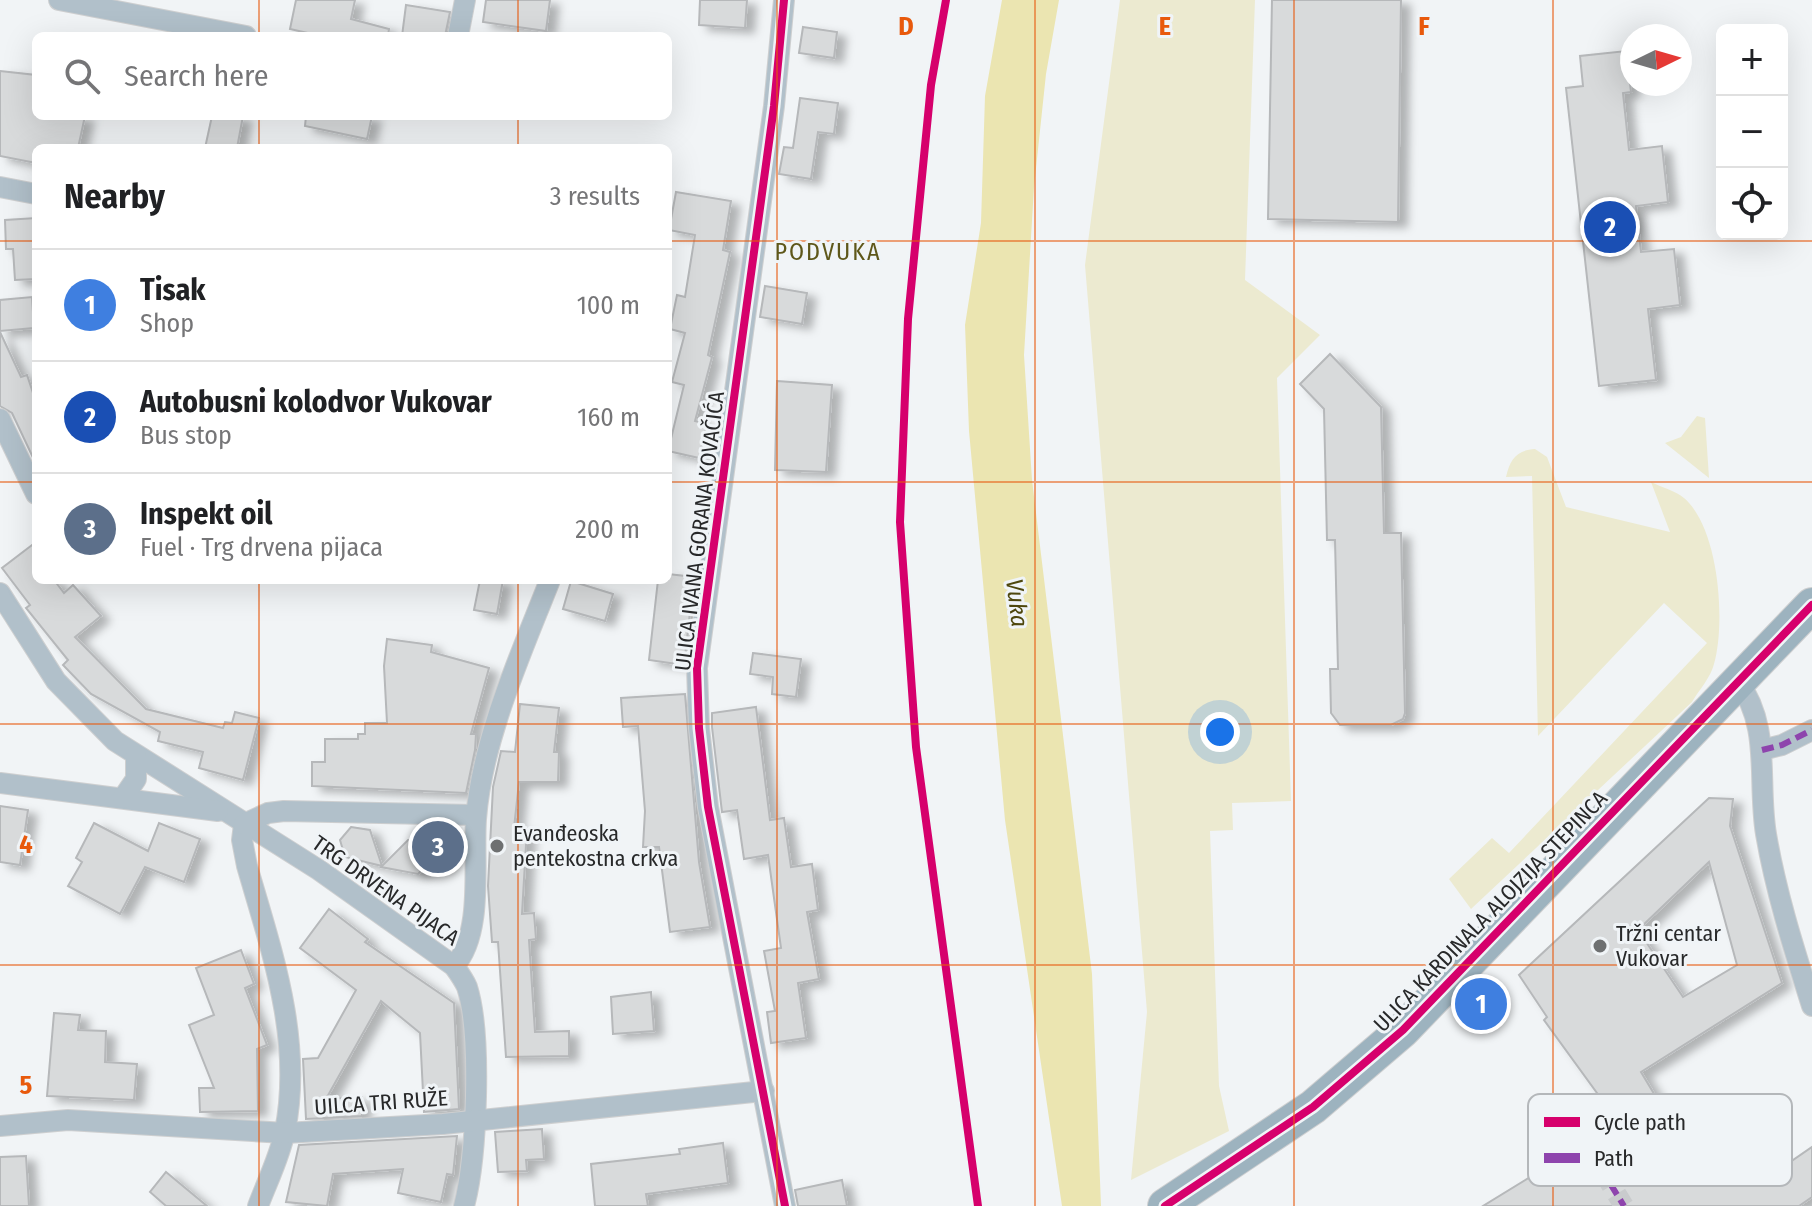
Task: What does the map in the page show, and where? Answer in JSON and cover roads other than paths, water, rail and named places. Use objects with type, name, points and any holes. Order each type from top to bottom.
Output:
[{"type":"main road","name":"ULICA KARDINALA ALOJZIJA STEPINCA","points":[[1165,1206],[1313,1107],[1374,1056],[1812,605]]},
{"type":"street","points":[[59,0],[83,2],[227,32]]},
{"type":"street","points":[[459,32],[465,0]]},
{"type":"street","name":"ULICA IVANA GORANA KOVAČIĆA","points":[[784,0],[774,106],[697,668],[699,728],[708,807],[785,1206]]},
{"type":"street","points":[[0,187],[32,193]]},
{"type":"street","points":[[0,419],[32,486]]},
{"type":"street","points":[[476,815],[497,721],[548,584]]},
{"type":"street","name":"TRG DRVENA PIJACA","points":[[0,593],[56,681],[115,741],[136,756],[244,824],[319,870],[454,966],[462,958],[472,928],[476,815],[284,811],[268,813],[244,824]]},
{"type":"street","points":[[1737,680],[1753,701],[1762,750],[1765,829],[1776,888],[1812,1006]]},
{"type":"street","points":[[1762,750],[1782,745],[1812,730]]},
{"type":"street","points":[[123,798],[138,771],[136,756]]},
{"type":"street","points":[[0,783],[226,812]]},
{"type":"street","points":[[244,824],[242,840],[247,866],[288,1024],[290,1086],[285,1133],[258,1206]]},
{"type":"street","points":[[454,966],[466,984],[474,1030],[473,1118],[464,1206]]},
{"type":"street","name":"UILCA TRI RUŽE","points":[[0,1126],[68,1120],[285,1133],[443,1124],[473,1118],[764,1091]]},
{"type":"water","name":"Vuka","points":[[1002,0],[1059,0],[1046,74],[1034,187],[1024,355],[1032,480],[1092,974],[1101,1206],[1062,1206],[1005,820],[969,431],[965,325],[981,223],[985,96]]},
{"type":"tunnel","points":[[1612,1186],[1624,1206]]},
{"type":"place","name":"Autobusni kolodvor Vukovar","points":[[1610,227]]},
{"type":"place","name":"Evanđeoska pentekostna crkva","points":[[497,846]]},
{"type":"place","name":"Inspekt oil","points":[[438,847]]},
{"type":"place","name":"Tržni centar Vukovar","points":[[1600,946]]},
{"type":"place","name":"Tisak","points":[[1481,1004]]},
{"type":"district","name":"PODVUKA","points":[[828,252]]}]
